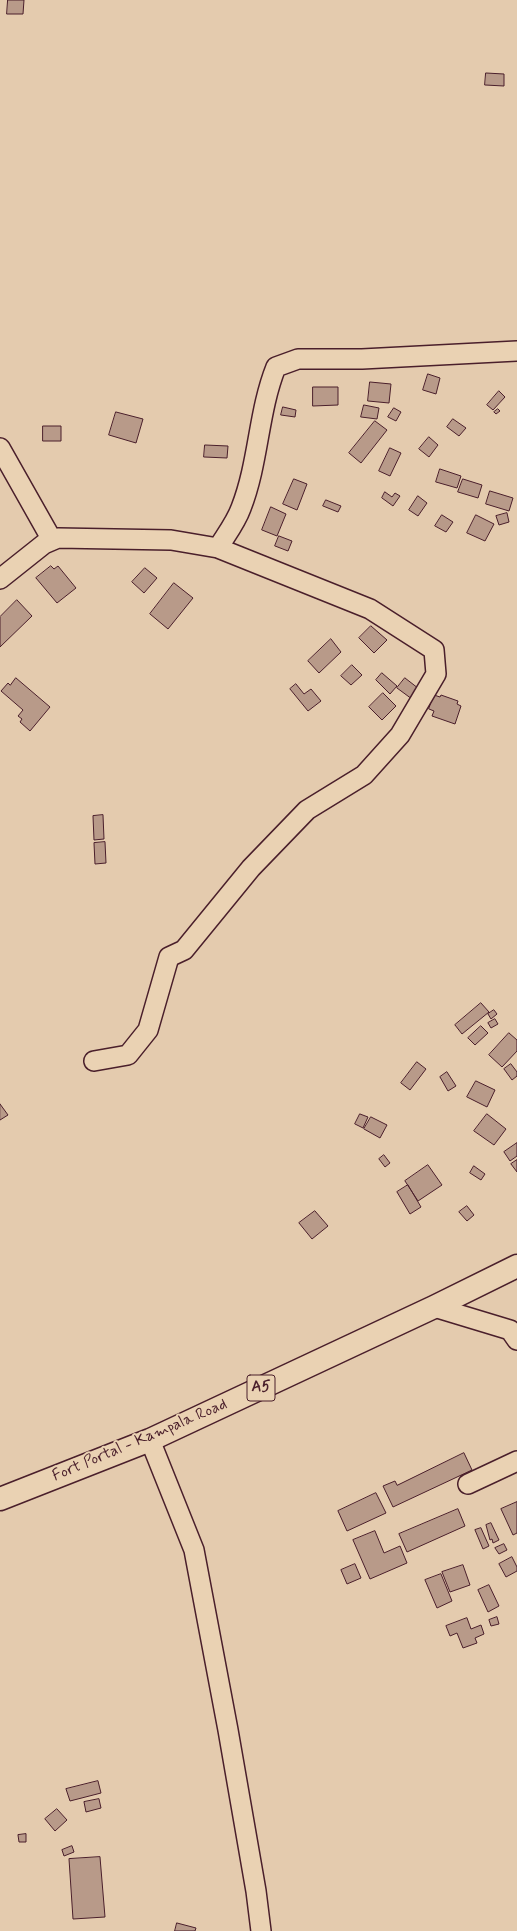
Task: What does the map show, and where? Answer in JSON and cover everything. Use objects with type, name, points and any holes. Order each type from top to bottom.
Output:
[{"type":"main road","name":"Fort Portal - Kampala Road","points":[[0,1499],[150,1440],[434,1308],[517,1266]]},
{"type":"street","points":[[218,548],[241,508],[255,459],[269,384],[276,367],[298,359],[362,359],[517,351]]},
{"type":"street","points":[[0,448],[52,540]]},
{"type":"street","points":[[0,579],[32,552],[52,540],[84,538],[170,540],[218,548],[370,609],[434,650],[436,674],[400,735],[364,775],[307,810],[251,868],[184,950],[169,957],[148,1030],[128,1055],[94,1061]]},
{"type":"street","points":[[434,1308],[510,1330],[517,1340]]},
{"type":"street","points":[[150,1440],[194,1550],[228,1730],[256,1891],[261,1931]]},
{"type":"street","points":[[468,1484],[517,1461]]},
{"type":"building","points":[[8,0],[24,0],[23,14],[7,14]]},
{"type":"building","points":[[486,73],[504,74],[504,86],[485,85]]},
{"type":"building","points":[[428,374],[440,378],[436,394],[423,390]]},
{"type":"building","points":[[370,382],[391,384],[389,403],[368,401]]},
{"type":"building","points":[[313,387],[338,387],[338,405],[313,406]]},
{"type":"building","points":[[499,391],[505,397],[493,410],[487,405]]},
{"type":"building","points":[[364,405],[379,408],[377,419],[361,417]]},
{"type":"building","points":[[283,407],[296,410],[295,417],[281,415]]},
{"type":"building","points":[[394,408],[401,412],[396,421],[388,417]]},
{"type":"building","points":[[498,409],[500,411],[496,414],[494,412]]},
{"type":"building","points":[[116,412],[143,419],[136,443],[109,435]]},
{"type":"building","points":[[453,419],[466,428],[459,436],[447,427]]},
{"type":"building","points":[[375,421],[387,430],[361,463],[349,453]]},
{"type":"building","points":[[43,426],[61,426],[61,441],[43,441]]},
{"type":"building","points":[[429,437],[438,445],[429,457],[419,449]]},
{"type":"building","points":[[205,445],[228,446],[227,458],[204,457]]},
{"type":"building","points":[[390,448],[401,453],[390,476],[379,471]]},
{"type":"building","points":[[440,469],[461,476],[457,488],[436,482]]},
{"type":"building","points":[[294,479],[307,484],[297,510],[283,504]]},
{"type":"building","points":[[463,479],[482,485],[478,498],[458,492]]},
{"type":"building","points":[[490,491],[513,498],[509,511],[486,504]]},
{"type":"building","points":[[385,492],[392,497],[395,493],[400,496],[393,506],[382,498]]},
{"type":"building","points":[[418,496],[427,503],[418,516],[409,510]]},
{"type":"building","points":[[326,500],[341,506],[338,512],[323,506]]},
{"type":"building","points":[[271,507],[286,514],[277,536],[262,530]]},
{"type":"building","points":[[507,513],[509,522],[499,525],[496,516]]},
{"type":"building","points":[[442,515],[453,522],[446,532],[435,526]]},
{"type":"building","points":[[476,515],[494,524],[485,541],[467,533]]},
{"type":"building","points":[[279,536],[292,541],[288,551],[275,546]]},
{"type":"building","points":[[51,566],[54,569],[58,566],[76,588],[57,603],[36,578]]},
{"type":"building","points":[[145,568],[157,578],[144,593],[132,582]]},
{"type":"building","points":[[174,583],[193,598],[168,629],[150,614]]},
{"type":"building","points":[[17,600],[32,616],[0,647],[0,617]]},
{"type":"building","points":[[371,626],[387,640],[374,653],[359,638]]},
{"type":"building","points":[[331,639],[341,652],[319,673],[308,661]]},
{"type":"building","points":[[352,665],[362,675],[351,685],[341,676]]},
{"type":"building","points":[[382,673],[397,686],[390,694],[376,680]]},
{"type":"building","points":[[16,678],[50,707],[30,731],[20,722],[22,719],[18,716],[23,710],[1,691],[8,683],[10,685]]},
{"type":"building","points":[[405,678],[423,692],[416,702],[397,688]]},
{"type":"building","points":[[296,684],[304,694],[311,689],[321,701],[308,711],[290,689]]},
{"type":"building","points":[[383,693],[396,706],[382,720],[369,707]]},
{"type":"building","points":[[434,695],[440,697],[441,695],[458,701],[457,704],[461,706],[455,724],[432,716],[434,711],[429,709]]},
{"type":"building","points":[[103,815],[104,839],[94,840],[93,816]]},
{"type":"building","points":[[105,842],[106,863],[95,864],[94,843]]},
{"type":"building","points":[[481,1003],[489,1012],[462,1034],[455,1025]]},
{"type":"building","points":[[494,1010],[497,1014],[491,1019],[488,1014]]},
{"type":"building","points":[[495,1019],[498,1024],[491,1028],[488,1023]]},
{"type":"building","points":[[481,1026],[488,1033],[475,1045],[468,1038]]},
{"type":"building","points":[[509,1033],[517,1040],[517,1051],[502,1067],[489,1055]]},
{"type":"building","points":[[417,1062],[426,1069],[410,1090],[401,1083]]},
{"type":"building","points":[[511,1064],[517,1072],[517,1076],[512,1080],[504,1069]]},
{"type":"building","points":[[447,1072],[456,1086],[448,1091],[440,1077]]},
{"type":"building","points":[[476,1081],[495,1090],[487,1107],[467,1097]]},
{"type":"building","points":[[0,1104],[8,1115],[0,1120]]},
{"type":"building","points":[[360,1114],[368,1117],[363,1128],[355,1124]]},
{"type":"building","points":[[487,1114],[506,1129],[494,1145],[474,1131]]},
{"type":"building","points":[[371,1117],[387,1125],[380,1138],[364,1129]]},
{"type":"building","points":[[517,1143],[517,1156],[510,1161],[504,1152]]},
{"type":"building","points":[[384,1155],[390,1163],[385,1167],[379,1159]]},
{"type":"building","points":[[517,1160],[517,1172],[511,1164]]},
{"type":"building","points":[[428,1165],[442,1185],[418,1201],[405,1181]]},
{"type":"building","points":[[474,1166],[485,1174],[481,1180],[470,1173]]},
{"type":"building","points":[[408,1185],[421,1207],[410,1214],[397,1192]]},
{"type":"building","points":[[467,1206],[474,1215],[467,1221],[459,1212]]},
{"type":"building","points":[[315,1211],[328,1226],[312,1239],[299,1223]]},
{"type":"building","points":[[464,1453],[472,1470],[393,1507],[383,1486],[395,1481],[397,1485]]},
{"type":"building","points":[[376,1493],[386,1513],[347,1531],[338,1511]]},
{"type":"building","points":[[517,1502],[517,1533],[513,1535],[501,1509]]},
{"type":"building","points":[[458,1509],[465,1526],[407,1552],[399,1534]]},
{"type":"building","points":[[491,1523],[499,1540],[493,1543],[492,1539],[490,1540],[486,1525]]},
{"type":"building","points":[[481,1528],[489,1546],[483,1549],[475,1530]]},
{"type":"building","points":[[375,1531],[384,1553],[400,1546],[407,1563],[370,1579],[353,1540]]},
{"type":"building","points":[[504,1544],[507,1550],[499,1554],[495,1548]]},
{"type":"building","points":[[512,1557],[517,1567],[517,1571],[506,1577],[499,1564]]},
{"type":"building","points":[[355,1564],[361,1578],[347,1584],[341,1570]]},
{"type":"building","points":[[463,1565],[470,1585],[450,1592],[442,1572]]},
{"type":"building","points":[[441,1574],[452,1601],[437,1608],[425,1580]]},
{"type":"building","points":[[489,1585],[499,1606],[488,1612],[478,1590]]},
{"type":"building","points":[[497,1617],[499,1624],[491,1626],[489,1620]]},
{"type":"building","points":[[467,1618],[471,1629],[481,1625],[484,1634],[475,1638],[477,1643],[463,1648],[457,1633],[450,1636],[446,1626]]},
{"type":"building","points":[[98,1781],[101,1793],[70,1801],[66,1789]]},
{"type":"building","points":[[99,1799],[101,1808],[86,1812],[84,1802]]},
{"type":"building","points":[[57,1809],[67,1820],[55,1831],[45,1819]]},
{"type":"building","points":[[26,1834],[26,1842],[19,1842],[18,1835]]},
{"type":"building","points":[[72,1846],[74,1852],[64,1856],[62,1850]]},
{"type":"building","points":[[100,1857],[105,1917],[73,1919],[69,1859]]},
{"type":"building","points":[[177,1923],[196,1928],[195,1931],[175,1931]]}]
